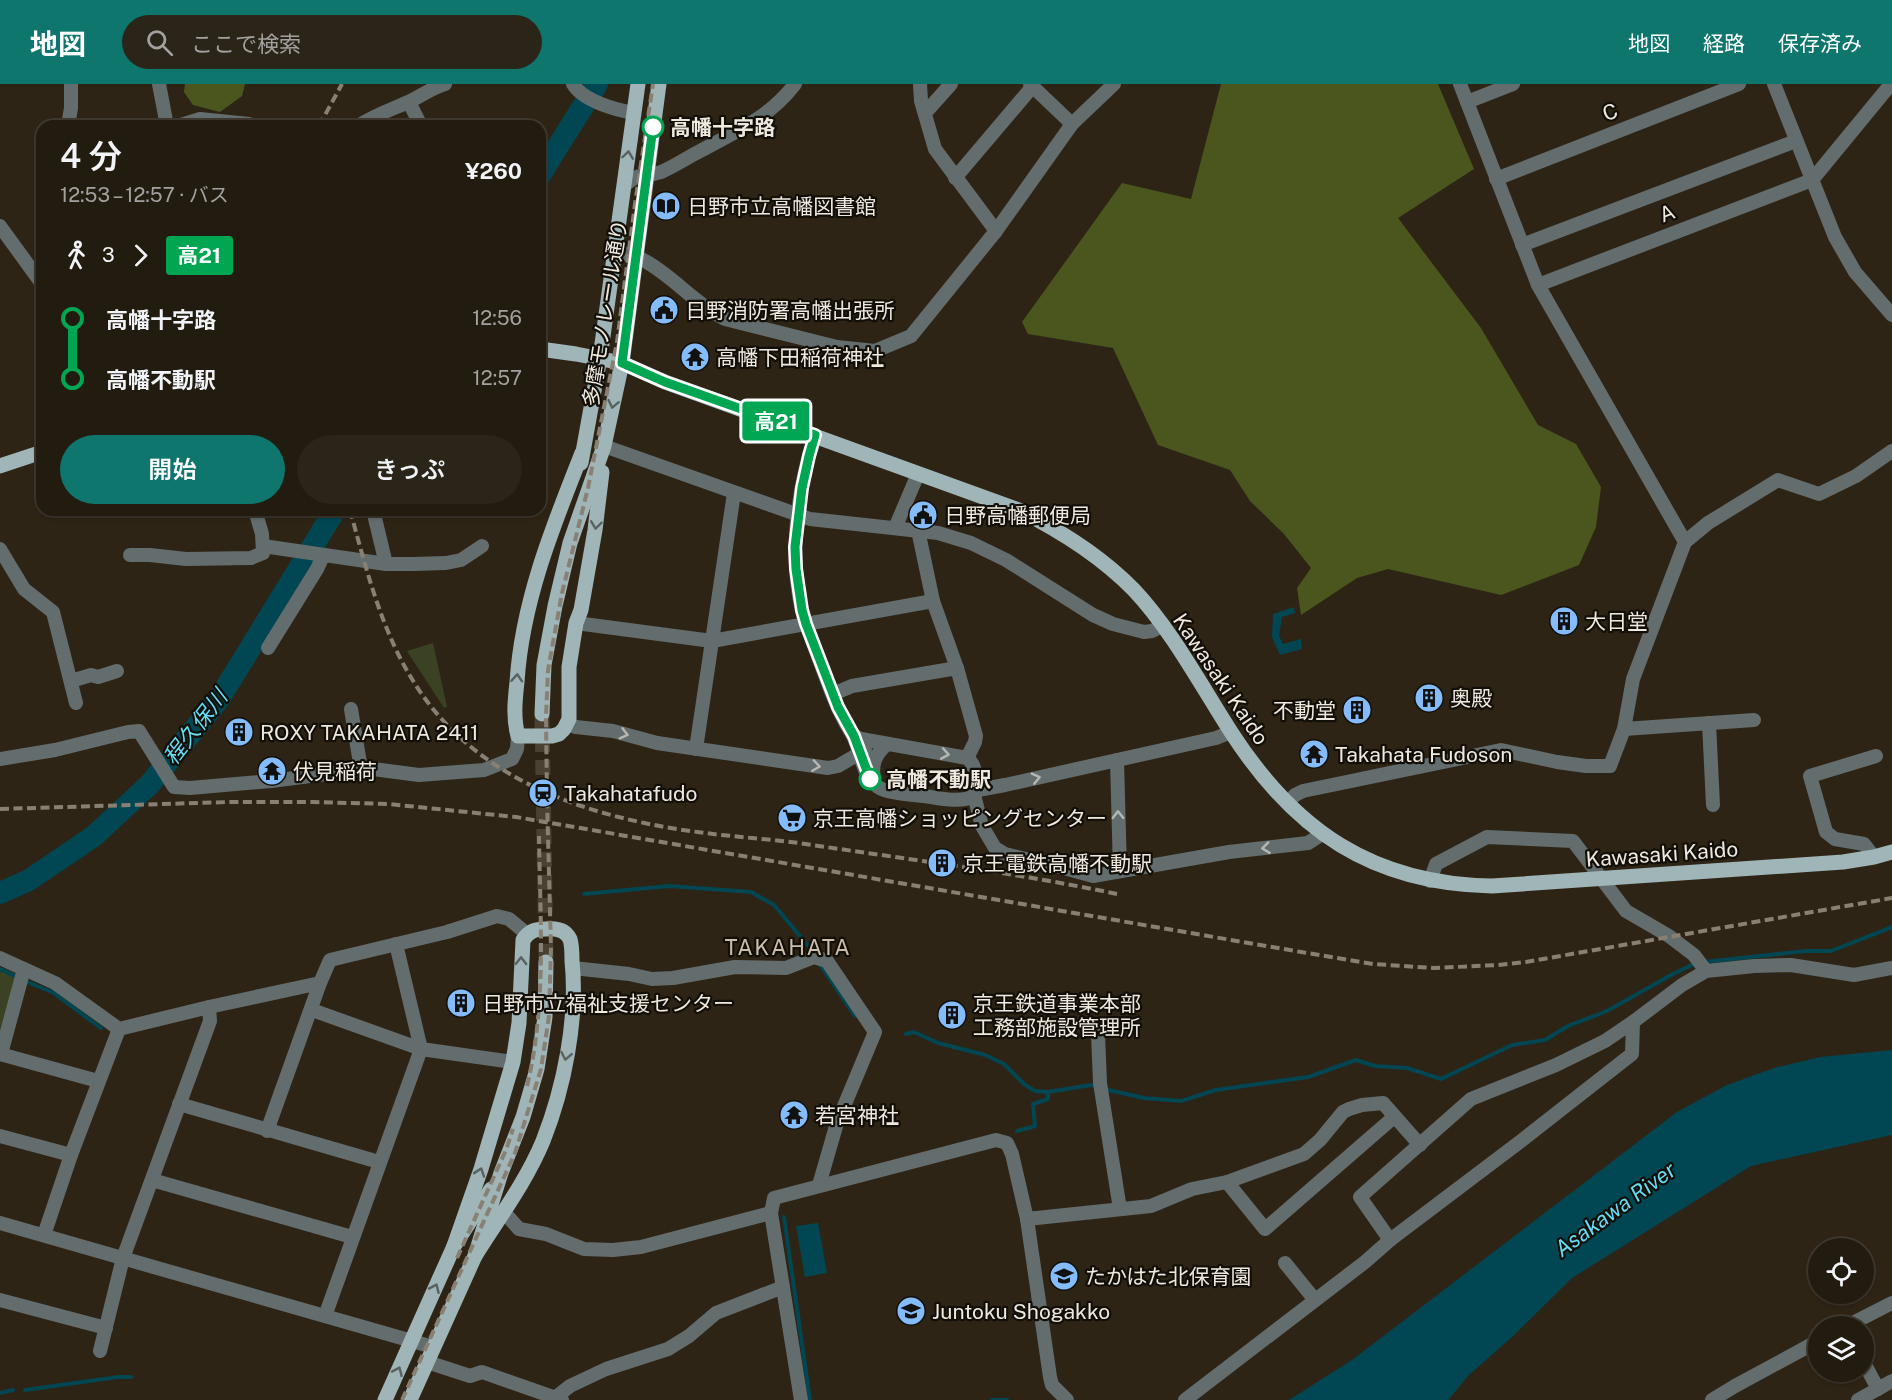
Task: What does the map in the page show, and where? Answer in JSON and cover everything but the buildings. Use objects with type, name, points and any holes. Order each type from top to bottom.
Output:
[{"type":"main road","name":"多摩モノレール通り","points":[[570,543],[582,453],[600,358],[638,84]]},
{"type":"main road","name":"多摩モノレール通り","points":[[542,714],[544,666],[555,606],[570,543],[604,446],[622,363],[659,84]]},
{"type":"main road","name":"Kawasaki Kaido","points":[[546,351],[622,363],[665,382],[1018,510],[1048,524],[1111,568],[1139,596],[1162,626],[1257,770],[1287,802],[1322,834],[1371,862],[1430,881],[1492,886],[1843,862],[1892,852]]},
{"type":"main road","points":[[582,453],[556,519],[529,601],[518,660],[514,721],[518,736],[552,736],[559,734],[567,724],[570,713],[569,667],[595,530],[604,446]]},
{"type":"main road","points":[[1,461],[36,453]]},
{"type":"main road","points":[[385,1400],[454,1246],[482,1169],[513,1062],[519,1023],[522,944],[527,934],[538,929],[555,928],[564,932],[570,939],[573,968],[571,1024],[558,1098],[542,1143],[514,1194],[475,1256]]},
{"type":"main road","points":[[410,1400],[475,1256],[501,1173],[523,1117],[537,1069],[545,1017],[546,962]]},
{"type":"main road","points":[[454,1246],[501,1173]]},
{"type":"street","points":[[69,120],[71,84]]},
{"type":"street","points":[[159,84],[166,120]]},
{"type":"street","points":[[367,120],[409,102],[432,88],[445,84]]},
{"type":"street","points":[[624,186],[630,179],[639,175],[660,173],[758,120],[795,84]]},
{"type":"street","points":[[920,84],[921,101],[935,149],[996,231]]},
{"type":"street","points":[[925,113],[951,84]]},
{"type":"street","points":[[614,251],[637,257],[656,267],[699,304],[725,319],[837,347],[876,351],[911,336],[996,231],[1072,124],[1114,84]]},
{"type":"street","points":[[1460,84],[1538,285],[1685,542]]},
{"type":"street","points":[[1467,102],[1514,84]]},
{"type":"street","name":"C","points":[[1496,179],[1739,84]]},
{"type":"street","points":[[1774,84],[1835,237],[1849,262],[1892,315]]},
{"type":"street","points":[[1812,180],[1891,84]]},
{"type":"street","points":[[955,178],[1032,85],[1072,124]]},
{"type":"street","points":[[576,87],[596,101],[634,113]]},
{"type":"street","points":[[409,102],[418,120]]},
{"type":"street","points":[[1522,245],[1796,141]]},
{"type":"street","name":"A","points":[[1538,285],[1812,180]]},
{"type":"street","points":[[0,226],[36,276]]},
{"type":"street","points":[[815,435],[798,516],[795,547],[796,569],[806,624],[832,694],[845,723],[854,736],[870,779],[877,786],[883,789],[955,800],[1005,785],[1216,738],[1230,732]]},
{"type":"street","points":[[604,446],[798,516],[938,532],[980,548],[1015,565],[1094,615],[1113,624],[1144,632],[1162,626]]},
{"type":"street","points":[[1287,802],[1303,791],[1502,750],[1557,762],[1586,766],[1610,766],[1624,729],[1633,679],[1685,542],[1708,523],[1778,480],[1819,494],[1856,476],[1892,452]]},
{"type":"street","points":[[895,528],[918,474]]},
{"type":"street","points":[[696,749],[734,493]]},
{"type":"street","points":[[130,555],[186,559],[251,558],[263,553],[256,516]]},
{"type":"street","points":[[374,516],[386,564]]},
{"type":"street","points":[[918,530],[933,601],[957,668],[976,736],[967,758]]},
{"type":"street","points":[[263,546],[322,556],[447,569],[482,546]]},
{"type":"street","points":[[0,549],[24,589],[53,612],[76,703]]},
{"type":"street","points":[[268,648],[317,569],[322,556]]},
{"type":"street","points":[[576,623],[712,641],[933,601]]},
{"type":"street","points":[[832,694],[852,686],[957,668]]},
{"type":"street","points":[[71,681],[91,675],[98,677],[117,671]]},
{"type":"street","points":[[351,709],[361,770]]},
{"type":"street","points":[[1624,729],[1754,720]]},
{"type":"street","points":[[1709,723],[1713,805]]},
{"type":"street","points":[[567,724],[613,731],[657,743],[828,768],[838,766],[873,746],[887,744]]},
{"type":"street","points":[[0,759],[55,750],[139,731],[174,787],[190,788],[373,769],[419,775],[484,771],[512,759],[517,749],[518,736]]},
{"type":"street","points":[[854,736],[967,758],[972,762],[981,826],[995,848],[1005,854],[1093,876],[1229,852],[1308,843],[1322,834]]},
{"type":"street","points":[[877,786],[873,777],[873,762],[876,755],[887,744]]},
{"type":"street","points":[[1874,857],[1864,844],[1835,838],[1826,832],[1810,776],[1876,756]]},
{"type":"street","points":[[1117,760],[1120,871]]},
{"type":"street","points":[[1430,881],[1436,864],[1487,837],[1573,841],[1630,914],[1669,936],[1702,965],[1791,965],[1854,975],[1892,969]]},
{"type":"street","points":[[267,1131],[330,960],[447,932],[498,916],[509,919],[527,934]]},
{"type":"street","points":[[325,1316],[421,1049],[396,944]]},
{"type":"street","points":[[573,968],[652,979],[673,978],[735,967],[786,968],[814,957],[827,961],[875,1032],[837,1123],[819,1185]]},
{"type":"street","points":[[0,958],[55,983],[119,1029],[320,983]]},
{"type":"street","points":[[1390,1239],[1360,1197],[1471,1100],[1543,1071],[1620,1032],[1682,985],[1702,965]]},
{"type":"street","points":[[24,969],[0,1054],[98,1081]]},
{"type":"street","points":[[100,1351],[123,1258],[210,1021],[208,1007]]},
{"type":"street","points":[[312,1010],[421,1049],[513,1062]]},
{"type":"street","points":[[1185,1400],[1365,1262],[1390,1239],[1632,1054],[1633,1022]]},
{"type":"street","points":[[44,1235],[71,1155],[119,1029]]},
{"type":"street","points":[[1098,1034],[1100,1088],[1120,1209]]},
{"type":"street","points":[[1027,1219],[1150,1206],[1192,1189],[1227,1182],[1304,1154],[1320,1140],[1343,1112],[1362,1105],[1383,1103],[1420,1145]]},
{"type":"street","points":[[179,1104],[379,1162]]},
{"type":"street","points":[[1227,1182],[1264,1229],[1394,1117]]},
{"type":"street","points":[[0,1136],[71,1155]]},
{"type":"street","points":[[801,1400],[771,1213],[774,1198],[983,1143],[1003,1141],[1007,1143],[1012,1154],[1027,1219],[1050,1377],[1052,1385],[1067,1400]]},
{"type":"street","points":[[152,1180],[352,1237]]},
{"type":"street","points":[[503,1211],[519,1229],[546,1234],[584,1249],[613,1250],[641,1247],[771,1213]]},
{"type":"street","points":[[0,1223],[411,1341],[430,1355],[470,1376],[482,1372],[559,1398],[570,1386],[606,1369],[668,1349],[689,1336],[716,1313],[783,1287]]},
{"type":"street","points":[[1285,1263],[1315,1300]]},
{"type":"street","points":[[0,1300],[106,1328]]},
{"type":"street","points":[[1867,1316],[1892,1303]]},
{"type":"street","points":[[1712,1400],[1808,1346]]},
{"type":"street","points":[[1858,1400],[1892,1381]]},
{"type":"street","points":[[1874,1382],[1878,1389]]},
{"type":"green space","points":[[185,84],[245,84],[242,96],[220,112],[193,105],[184,92]]},
{"type":"green space","points":[[1221,84],[1438,84],[1474,169],[1398,218],[1481,328],[1538,425],[1576,444],[1601,487],[1596,527],[1579,565],[1501,595],[1388,569],[1357,578],[1301,615],[1297,588],[1311,568],[1284,534],[1250,501],[1230,470],[1158,445],[1113,348],[1028,334],[1022,322],[1122,183],[1191,199]]},
{"type":"green space","points":[[433,643],[447,707],[444,708],[407,651]]},
{"type":"green space","points":[[0,967],[17,974],[0,1040]]},
{"type":"water","points":[[1294,607],[1295,613],[1282,617],[1279,636],[1283,644],[1301,639],[1302,649],[1280,655],[1272,637],[1273,614]]},
{"type":"water","name":"Asakawa River","points":[[1892,1050],[1892,1135],[1751,1166],[1572,1278],[1511,1338],[1469,1375],[1448,1400],[1289,1400],[1352,1360],[1677,1112],[1727,1085],[1774,1068],[1820,1057]]},
{"type":"water","points":[[818,1223],[827,1273],[805,1277],[796,1226]]},
{"type":"waterway","name":"程久保川","points":[[546,165],[597,84]]},
{"type":"waterway","name":"程久保川","points":[[0,893],[29,880],[94,836],[150,784],[219,699],[331,516]]},
{"type":"waterway","points":[[584,894],[669,886],[751,892],[774,905],[810,948]]},
{"type":"waterway","points":[[1704,962],[1806,951],[1831,951],[1892,927]]},
{"type":"waterway","points":[[1104,1089],[1144,1098],[1181,1101],[1216,1090],[1308,1077],[1356,1060],[1375,1066],[1407,1068],[1441,1079],[1512,1045],[1545,1040],[1568,1026],[1607,1011],[1696,963]]},
{"type":"waterway","points":[[821,966],[855,1016]]},
{"type":"waterway","points":[[0,969],[15,976]]},
{"type":"waterway","points":[[27,982],[52,992],[101,1028]]},
{"type":"waterway","points":[[906,1034],[914,1032],[938,1043],[985,1055],[1004,1064],[1024,1084],[1035,1091],[1048,1092],[1091,1085],[1097,1087]]},
{"type":"waterway","points":[[1017,1131],[1035,1126],[1033,1104],[1048,1099],[1048,1092]]},
{"type":"waterway","points":[[784,1217],[810,1400]]},
{"type":"waterway","points":[[25,1390],[131,1377]]},
{"type":"waterway","points":[[0,1393],[13,1390]]},
{"type":"waterway","points":[[992,1400],[1007,1400]]},
{"type":"tunnel","points":[[542,714],[546,962]]},
{"type":"railway","points":[[322,120],[342,84]]},
{"type":"railway","points":[[402,1400],[515,1153],[541,1069],[549,1016],[551,948],[546,716],[548,670],[562,593],[588,488],[617,342],[653,84]]},
{"type":"railway","points":[[352,516],[383,619],[406,670],[421,693],[439,716],[465,742],[495,765],[527,783],[596,811],[669,828],[799,843],[958,866],[1117,894]]},
{"type":"railway","points":[[0,809],[229,802],[313,802],[388,804],[516,817],[1373,964],[1434,968],[1526,962],[1892,898]]},
{"type":"railway","points":[[527,1086],[540,993],[539,836]]},
{"type":"railway","points":[[457,1258],[506,1150],[513,1129]]},
{"type":"bus line","name":"高21","points":[[653,127],[622,363],[665,382],[815,435],[802,488],[795,547],[802,610],[838,707],[854,736],[870,779]]},
{"type":"place","name":"高幡十字路","points":[[653,127]]},
{"type":"place","name":"日野市立高幡図書館","points":[[666,206]]},
{"type":"place","name":"日野消防署高幡出張所","points":[[664,310]]},
{"type":"place","name":"高幡下田稲荷神社","points":[[695,357]]},
{"type":"place","name":"日野高幡郵便局","points":[[923,515]]},
{"type":"place","name":"大日堂","points":[[1564,621]]},
{"type":"place","name":"奥殿","points":[[1429,698]]},
{"type":"place","name":"不動堂","points":[[1357,710]]},
{"type":"place","name":"ROXY TAKAHATA 2411","points":[[239,732]]},
{"type":"place","name":"Takahata Fudoson","points":[[1314,754]]},
{"type":"place","name":"伏見稲荷","points":[[272,771]]},
{"type":"place","name":"高幡不動駅","points":[[870,779]]},
{"type":"place","name":"Takahatafudo","points":[[543,793]]},
{"type":"place","name":"京王高幡ショッピングセンター","points":[[792,818]]},
{"type":"place","name":"京王電鉄高幡不動駅","points":[[942,863]]},
{"type":"place","name":"日野市立福祉支援センター","points":[[461,1003]]},
{"type":"place","name":"京王鉄道事業本部 工務部施設管理所","points":[[952,1015]]},
{"type":"place","name":"若宮神社","points":[[794,1115]]},
{"type":"place","name":"たかはた北保育園","points":[[1064,1276]]},
{"type":"place","name":"Juntoku Shogakko","points":[[911,1311]]},
{"type":"district","name":"TAKAHATA","points":[[788,947]]}]
